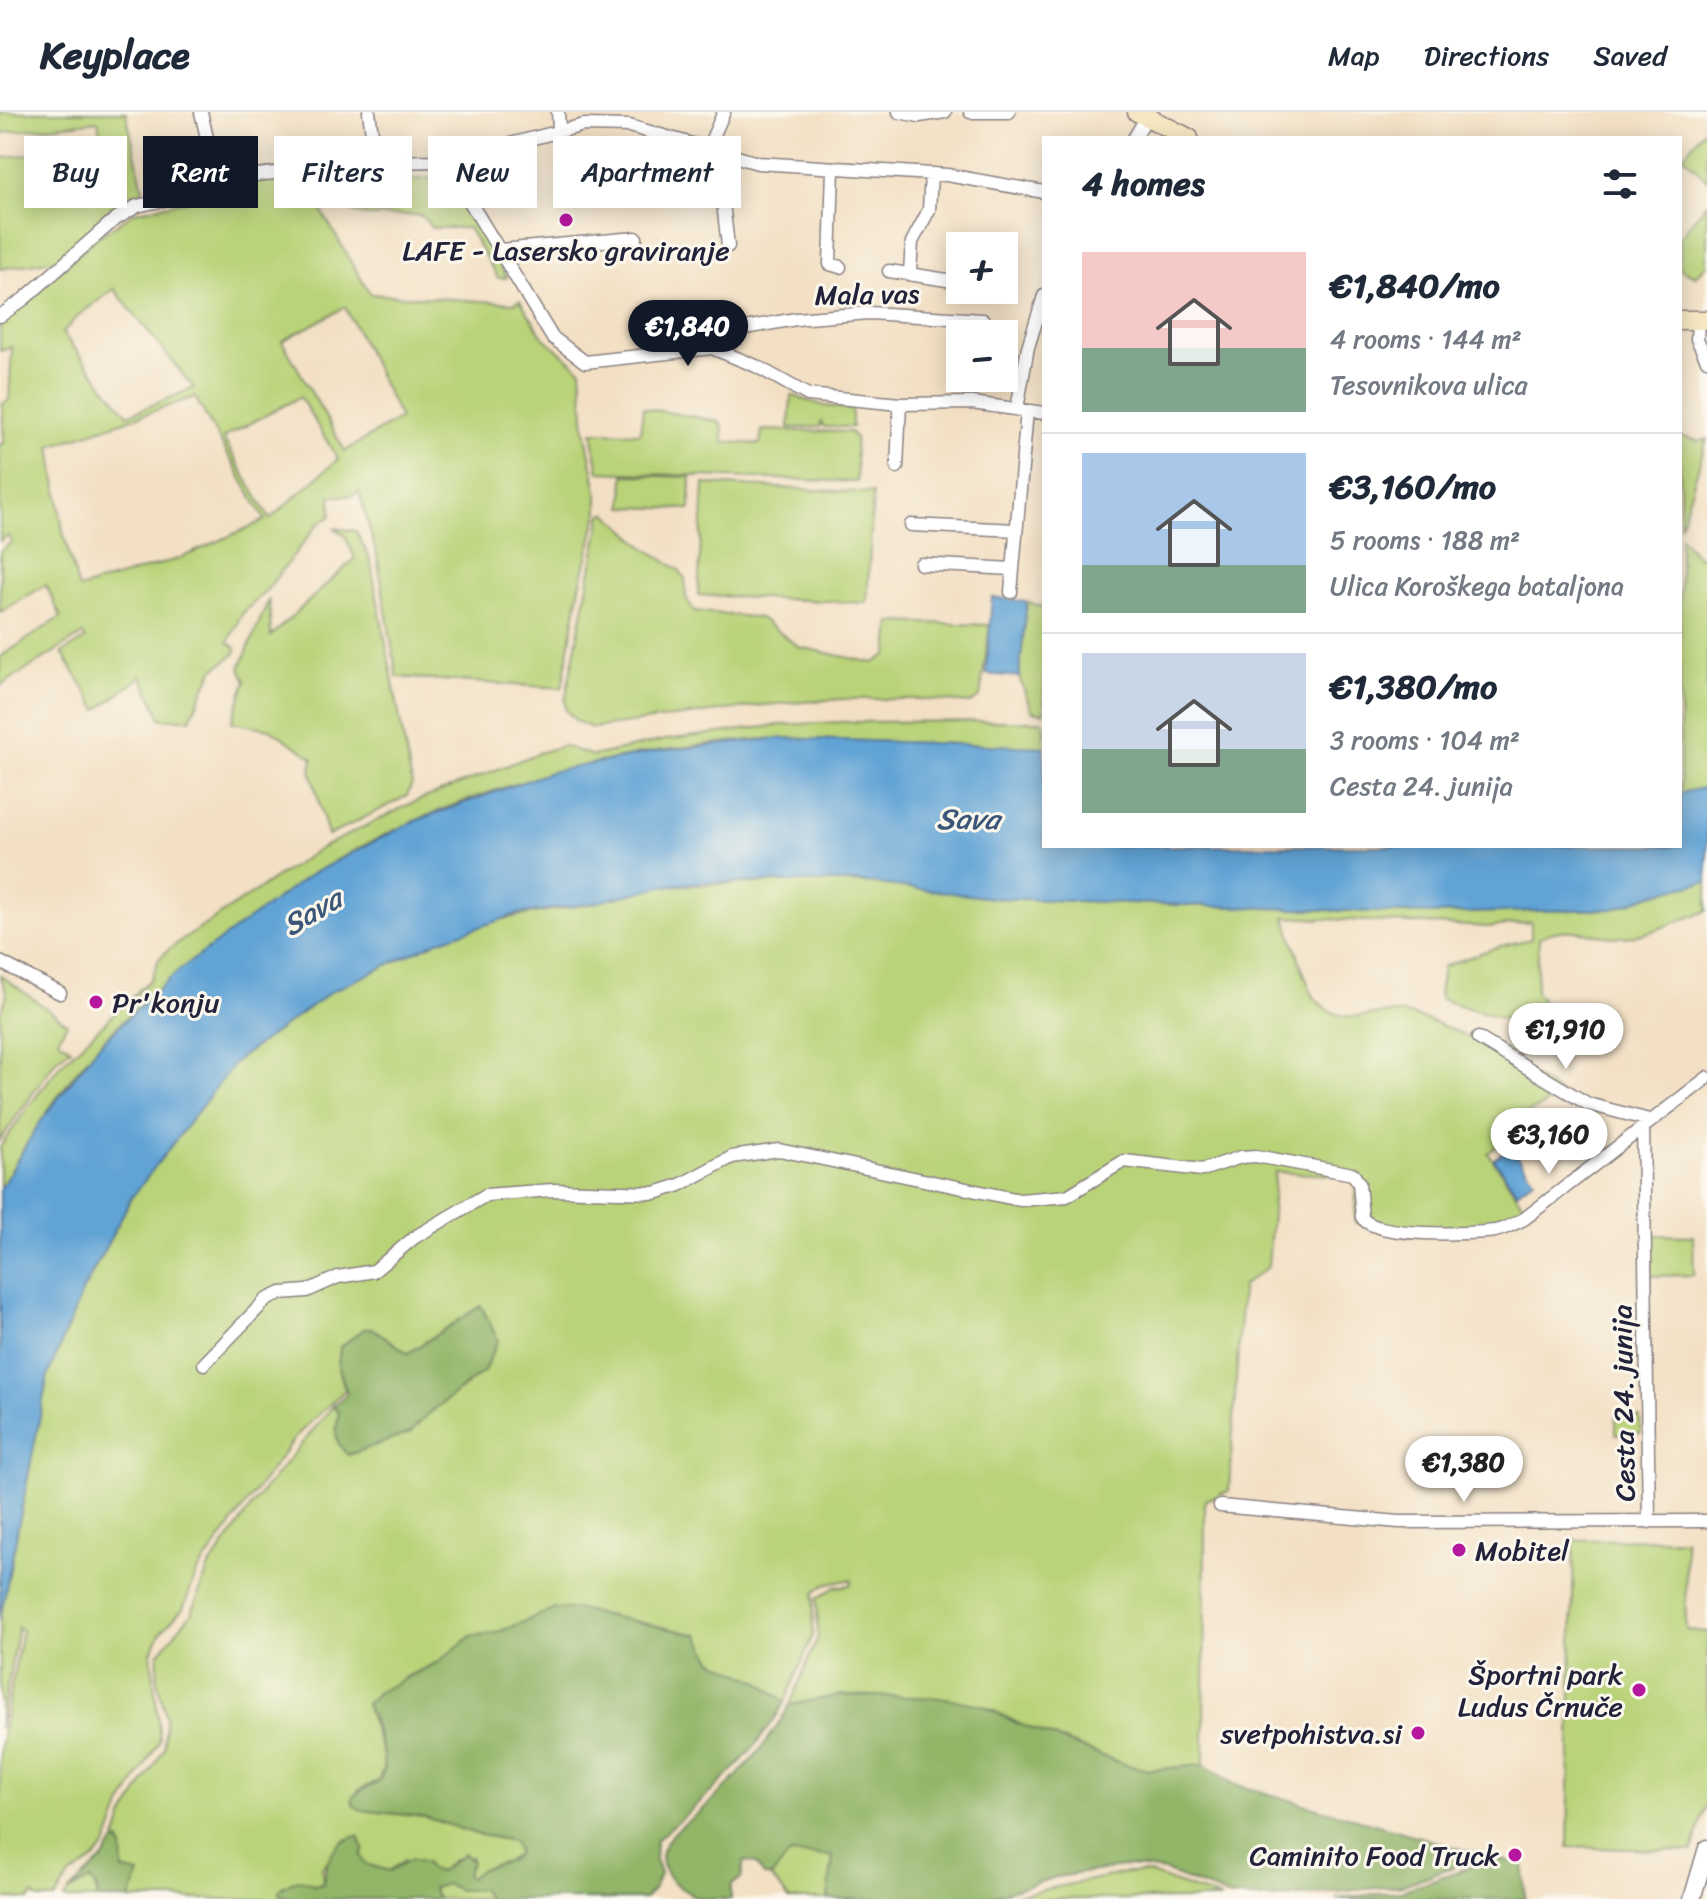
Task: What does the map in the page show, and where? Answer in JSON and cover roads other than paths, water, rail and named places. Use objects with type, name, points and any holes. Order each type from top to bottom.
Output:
[{"type":"main road","points":[[1154,116],[1186,136]]},
{"type":"street","points":[[201,112],[207,136]]},
{"type":"street","points":[[369,112],[372,136]]},
{"type":"street","points":[[558,112],[559,129]]},
{"type":"street","points":[[716,136],[724,112]]},
{"type":"street","points":[[899,112],[919,116],[945,112]]},
{"type":"street","points":[[970,112],[1009,112]]},
{"type":"street","points":[[1136,136],[1154,116]]},
{"type":"street","points":[[534,136],[559,129],[606,123],[664,136]]},
{"type":"street","points":[[741,158],[758,163],[931,174],[1042,192]]},
{"type":"street","points":[[833,168],[830,264],[840,267]]},
{"type":"street","name":"Mala vas","points":[[910,272],[912,242],[929,210],[931,174]]},
{"type":"street","points":[[0,316],[124,212],[143,205]]},
{"type":"street","points":[[474,208],[552,337],[585,362],[712,348],[756,366],[808,395],[900,404],[972,403],[1042,413]]},
{"type":"street","points":[[722,208],[728,246]]},
{"type":"street","points":[[500,250],[636,238]]},
{"type":"street","name":"Mala vas","points":[[889,271],[946,279]]},
{"type":"street","points":[[1011,592],[1028,347],[1042,302]]},
{"type":"street","name":"Mala vas","points":[[712,348],[728,331],[796,319],[869,313],[983,320]]},
{"type":"street","points":[[1695,320],[1697,339],[1707,360]]},
{"type":"street","points":[[897,467],[900,404]]},
{"type":"street","points":[[911,525],[1016,530]]},
{"type":"street","points":[[921,564],[1012,569]]},
{"type":"street","points":[[0,962],[60,993]]},
{"type":"street","points":[[1478,1038],[1588,1104],[1646,1122]]},
{"type":"street","points":[[204,1364],[266,1300],[281,1293],[307,1291],[338,1277],[374,1271],[415,1237],[474,1200],[502,1193],[553,1190],[655,1193],[671,1189],[732,1157],[764,1150],[795,1153],[1020,1200],[1067,1196],[1124,1161],[1202,1170],[1241,1157],[1256,1156],[1353,1174],[1359,1183],[1362,1217],[1373,1228],[1400,1232],[1498,1230],[1524,1219],[1707,1078]]},
{"type":"street","name":"Cesta 24. junija","points":[[1646,1122],[1649,1522]]},
{"type":"street","name":"Cesta 24. junija","points":[[1220,1506],[1399,1522],[1707,1521]]},
{"type":"street","points":[[1692,1899],[1707,1848]]},
{"type":"water","points":[[992,597],[1027,602],[1019,677],[986,674]]},
{"type":"water","name":"Sava","points":[[780,738],[1042,747],[1042,848],[1682,848],[1682,793],[1707,787],[1707,882],[1663,891],[1613,909],[1431,914],[993,898],[861,882],[702,882],[663,886],[594,903],[518,914],[438,941],[332,991],[237,1060],[132,1197],[82,1292],[48,1375],[0,1619],[0,1189],[38,1125],[99,1045],[179,970],[311,874],[412,822],[550,772],[659,751]]},
{"type":"water","points":[[1511,1147],[1534,1179],[1517,1192],[1494,1159]]},
{"type":"place","name":"LAFE - Lasersko graviranje","points":[[566,220]]},
{"type":"place","name":"Pr'konju","points":[[96,1002]]},
{"type":"place","name":"Mobitel","points":[[1459,1550]]},
{"type":"place","name":"Športni park Ludus Črnuče","points":[[1639,1690]]},
{"type":"place","name":"svetpohistva.si","points":[[1418,1733]]},
{"type":"place","name":"Caminito Food Truck","points":[[1515,1855]]}]
